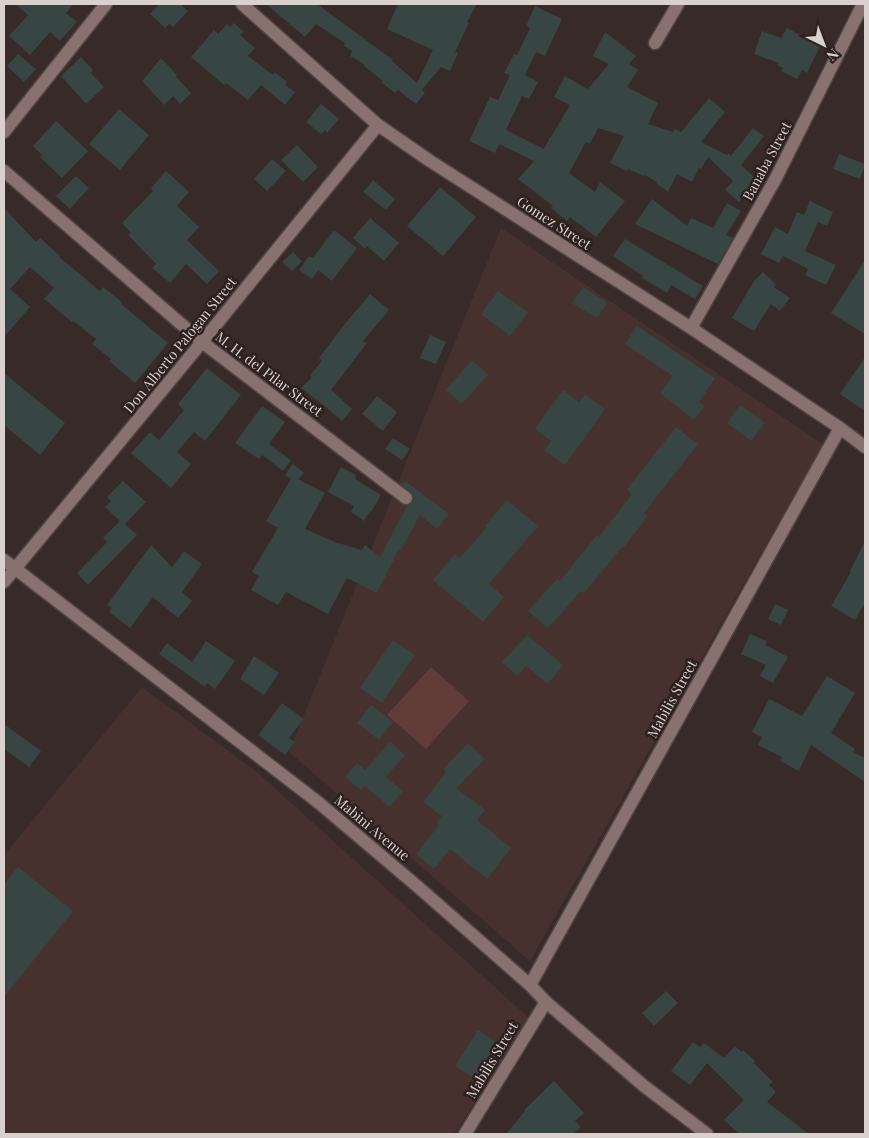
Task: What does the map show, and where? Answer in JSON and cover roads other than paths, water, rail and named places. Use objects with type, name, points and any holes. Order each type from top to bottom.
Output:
[{"type":"street","points":[[4,132],[106,4]]},
{"type":"street","name":"Gomez Street","points":[[242,4],[378,124],[430,161],[691,328],[840,428],[865,447]]},
{"type":"street","points":[[655,43],[678,4]]},
{"type":"street","name":"Banaba Street","points":[[691,328],[776,178],[864,4]]},
{"type":"street","name":"Don Alberto Palogan Street","points":[[4,582],[202,342],[378,124]]},
{"type":"street","name":"M. H. del Pilar Street","points":[[4,171],[202,342],[406,498]]},
{"type":"street","name":"Mabilis Street","points":[[530,985],[840,428]]},
{"type":"street","name":"Mabini Avenue","points":[[4,560],[319,803],[417,886],[530,985],[546,1002],[644,1086],[707,1134]]},
{"type":"street","name":"Mabilis Street","points":[[465,1134],[546,1002]]}]
